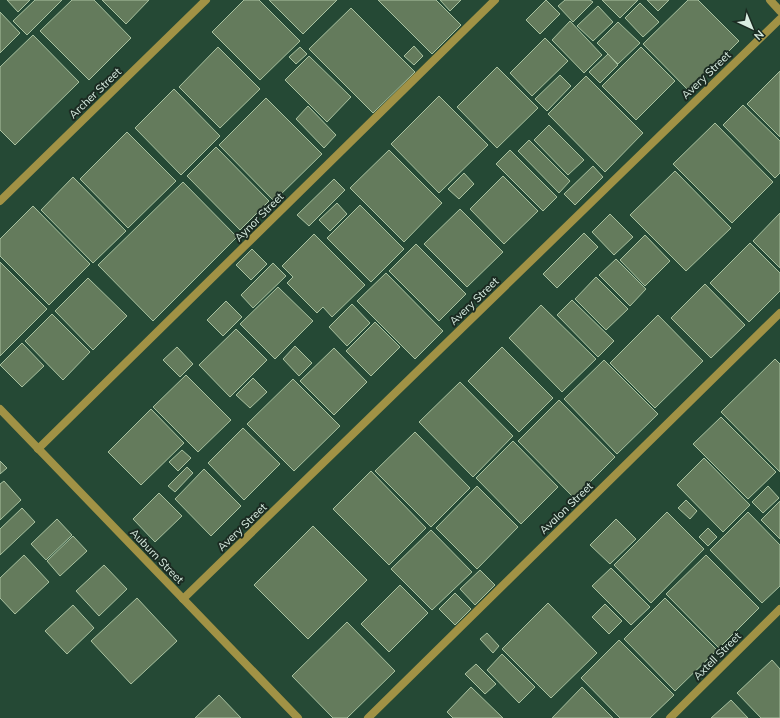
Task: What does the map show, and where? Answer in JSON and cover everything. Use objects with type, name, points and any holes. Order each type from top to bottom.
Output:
[{"type":"street","name":"Archer Street","points":[[0,201],[206,0]]},
{"type":"street","name":"Aynor Street","points":[[38,449],[495,0]]},
{"type":"street","points":[[770,0],[780,11]]},
{"type":"street","name":"Avery Street","points":[[183,599],[780,19]]},
{"type":"street","name":"Avalon Street","points":[[368,718],[780,313]]},
{"type":"street","name":"Auburn Street","points":[[0,409],[298,718]]},
{"type":"street","name":"Axtell Street","points":[[670,718],[780,609]]},
{"type":"building","points":[[7,0],[30,0],[18,12]]},
{"type":"building","points":[[35,0],[62,0],[27,35],[13,21]]},
{"type":"building","points":[[72,0],[94,0],[131,38],[89,80],[40,31]]},
{"type":"building","points":[[102,0],[149,0],[126,24]]},
{"type":"building","points":[[244,0],[259,0],[300,41],[260,80],[212,32]]},
{"type":"building","points":[[269,0],[337,0],[303,34]]},
{"type":"building","points":[[378,0],[436,0],[461,25],[432,54]]},
{"type":"building","points":[[440,0],[461,0],[450,11]]},
{"type":"building","points":[[546,0],[560,14],[540,34],[526,20]]},
{"type":"building","points":[[565,0],[590,0],[593,2],[573,22],[558,6]]},
{"type":"building","points":[[602,0],[638,0],[620,18]]},
{"type":"building","points":[[647,0],[669,0],[658,11]]},
{"type":"building","points":[[688,0],[698,0],[739,41],[689,91],[643,44]]},
{"type":"building","points":[[640,3],[659,22],[643,37],[625,18]]},
{"type":"building","points":[[598,6],[613,22],[593,41],[577,26]]},
{"type":"building","points":[[351,8],[415,72],[373,113],[309,49]]},
{"type":"building","points":[[0,12],[20,33],[0,53]]},
{"type":"building","points":[[570,21],[602,55],[584,73],[552,40]]},
{"type":"building","points":[[618,22],[640,43],[618,64],[597,43]]},
{"type":"building","points":[[33,35],[79,82],[15,145],[0,130],[0,67]]},
{"type":"building","points":[[545,38],[568,61],[532,96],[510,73]]},
{"type":"building","points":[[414,46],[423,56],[414,65],[404,56]]},
{"type":"building","points":[[218,47],[260,89],[220,128],[179,87]]},
{"type":"building","points":[[300,47],[307,54],[296,64],[289,57]]},
{"type":"building","points":[[641,47],[675,81],[636,120],[602,86]]},
{"type":"building","points":[[608,54],[618,65],[600,83],[589,72]]},
{"type":"building","points":[[309,56],[351,97],[327,122],[285,80]]},
{"type":"building","points":[[497,67],[538,108],[497,148],[457,107]]},
{"type":"building","points":[[780,71],[780,137],[747,104]]},
{"type":"building","points":[[560,75],[571,86],[547,111],[535,99]]},
{"type":"building","points":[[586,76],[643,133],[605,172],[548,114]]},
{"type":"building","points":[[174,89],[220,136],[181,175],[135,128]]},
{"type":"building","points":[[439,96],[488,145],[439,193],[391,144]]},
{"type":"building","points":[[266,98],[322,154],[274,201],[219,145]]},
{"type":"building","points":[[743,105],[780,141],[780,173],[775,178],[723,125]]},
{"type":"building","points":[[308,106],[336,135],[324,148],[296,119]]},
{"type":"building","points":[[715,123],[773,182],[732,223],[673,164]]},
{"type":"building","points":[[549,125],[584,160],[568,175],[534,140]]},
{"type":"building","points":[[127,132],[176,181],[128,228],[80,179]]},
{"type":"building","points":[[529,140],[570,181],[559,193],[518,151]]},
{"type":"building","points":[[216,147],[269,201],[240,230],[187,176]]},
{"type":"building","points":[[389,150],[442,203],[404,242],[350,188]]},
{"type":"building","points":[[510,150],[557,197],[543,211],[496,164]]},
{"type":"building","points":[[593,166],[603,177],[575,205],[564,194]]},
{"type":"building","points":[[675,171],[731,228],[686,271],[630,215]]},
{"type":"building","points":[[464,173],[474,184],[459,199],[448,189]]},
{"type":"building","points":[[503,176],[538,211],[504,244],[470,209]]},
{"type":"building","points":[[73,177],[126,231],[93,263],[41,210]]},
{"type":"building","points":[[334,179],[345,190],[309,226],[297,215]]},
{"type":"building","points":[[183,182],[237,237],[153,321],[98,265]]},
{"type":"building","points":[[337,203],[347,214],[330,231],[319,220]]},
{"type":"building","points":[[360,205],[404,249],[371,282],[327,238]]},
{"type":"building","points":[[33,206],[90,264],[49,305],[0,256],[0,239]]},
{"type":"building","points":[[460,209],[503,252],[467,287],[424,244]]},
{"type":"building","points":[[780,213],[780,268],[753,241]]},
{"type":"building","points":[[610,214],[633,237],[614,255],[592,232]]},
{"type":"building","points":[[584,233],[598,247],[557,288],[543,274]]},
{"type":"building","points":[[314,234],[365,285],[332,317],[323,307],[317,313],[287,283],[293,277],[282,266]]},
{"type":"building","points":[[645,235],[670,261],[645,286],[620,260]]},
{"type":"building","points":[[750,243],[780,273],[780,291],[749,322],[710,283]]},
{"type":"building","points":[[416,244],[466,294],[439,321],[389,271]]},
{"type":"building","points":[[252,249],[267,264],[251,280],[236,265]]},
{"type":"building","points":[[616,259],[646,289],[630,306],[599,275]]},
{"type":"building","points":[[0,262],[47,309],[0,356]]},
{"type":"building","points":[[273,263],[286,276],[253,308],[241,295]]},
{"type":"building","points":[[386,273],[443,331],[415,359],[357,301]]},
{"type":"building","points":[[596,277],[628,309],[606,330],[575,299]]},
{"type":"building","points":[[88,278],[127,316],[93,350],[55,311]]},
{"type":"building","points":[[705,284],[745,325],[711,358],[671,318]]},
{"type":"building","points":[[278,287],[313,321],[275,359],[240,324]]},
{"type":"building","points":[[572,300],[614,341],[598,357],[557,315]]},
{"type":"building","points":[[226,301],[242,317],[223,336],[207,320]]},
{"type":"building","points":[[352,304],[370,323],[347,346],[329,327]]},
{"type":"building","points":[[541,305],[596,359],[562,392],[509,338]]},
{"type":"building","points":[[52,314],[90,352],[63,380],[25,341]]},
{"type":"building","points":[[658,315],[703,361],[655,408],[610,363]]},
{"type":"building","points":[[375,322],[400,347],[371,376],[346,351]]},
{"type":"building","points":[[236,329],[267,360],[230,397],[199,365]]},
{"type":"building","points":[[22,343],[44,366],[22,387],[0,365]]},
{"type":"building","points":[[295,346],[312,363],[299,376],[283,359]]},
{"type":"building","points":[[177,347],[193,364],[180,377],[163,360]]},
{"type":"building","points":[[502,347],[553,398],[519,432],[468,381]]},
{"type":"building","points":[[334,348],[367,382],[334,415],[300,381]]},
{"type":"building","points":[[775,359],[780,364],[780,472],[721,412]]},
{"type":"building","points":[[604,360],[658,414],[617,454],[564,399]]},
{"type":"building","points":[[186,375],[231,420],[198,452],[153,407]]},
{"type":"building","points":[[253,378],[267,392],[250,408],[236,395]]},
{"type":"building","points":[[293,379],[340,426],[294,471],[247,424]]},
{"type":"building","points":[[460,382],[513,436],[473,477],[419,422]]},
{"type":"building","points":[[559,400],[615,457],[574,498],[518,441]]},
{"type":"building","points":[[151,409],[184,443],[141,485],[108,452]]},
{"type":"building","points":[[721,417],[776,472],[748,499],[693,444]]},
{"type":"building","points":[[243,428],[280,464],[244,500],[208,463]]},
{"type":"building","points":[[415,432],[470,488],[431,527],[375,471]]},
{"type":"building","points":[[513,441],[558,487],[521,524],[476,478]]},
{"type":"building","points":[[182,450],[191,458],[178,471],[169,462]]},
{"type":"building","points":[[704,458],[750,505],[723,532],[677,485]]},
{"type":"building","points":[[0,461],[7,468],[0,474]]},
{"type":"building","points":[[187,467],[193,473],[175,492],[168,486]]},
{"type":"building","points":[[204,469],[241,506],[211,536],[175,499]]},
{"type":"building","points":[[371,471],[426,528],[389,565],[333,509]]},
{"type":"building","points":[[4,481],[21,500],[0,520],[0,484]]},
{"type":"building","points":[[477,486],[518,527],[477,569],[436,528]]},
{"type":"building","points":[[768,486],[779,498],[763,513],[752,502]]},
{"type":"building","points":[[159,493],[182,516],[155,542],[133,519]]},
{"type":"building","points":[[686,500],[697,511],[690,519],[678,508]]},
{"type":"building","points":[[780,501],[780,539],[761,520]]},
{"type":"building","points":[[22,508],[35,522],[0,555],[0,529]]},
{"type":"building","points":[[667,512],[704,549],[651,603],[614,565]]},
{"type":"building","points":[[748,512],[780,545],[780,586],[762,603],[710,550]]},
{"type":"building","points":[[57,519],[72,535],[46,560],[31,544]]},
{"type":"building","points":[[616,519],[636,539],[610,564],[590,545]]},
{"type":"building","points":[[313,526],[367,580],[308,639],[254,585]]},
{"type":"building","points":[[708,528],[717,537],[708,546],[699,537]]},
{"type":"building","points":[[431,530],[472,572],[432,610],[391,569]]},
{"type":"building","points":[[73,536],[87,551],[60,576],[47,561]]},
{"type":"building","points":[[24,555],[49,582],[15,614],[0,598],[0,578]]},
{"type":"building","points":[[706,555],[759,608],[719,648],[666,594]]},
{"type":"building","points":[[104,565],[127,589],[99,616],[76,591]]},
{"type":"building","points":[[611,568],[650,607],[631,625],[592,586]]},
{"type":"building","points":[[480,570],[495,585],[475,605],[460,589]]},
{"type":"building","points":[[400,585],[428,613],[389,652],[361,624]]},
{"type":"building","points":[[455,593],[471,609],[455,625],[439,609]]},
{"type":"building","points":[[137,598],[177,641],[131,684],[91,641]]},
{"type":"building","points":[[665,598],[717,650],[675,691],[624,639]]},
{"type":"building","points":[[548,603],[597,653],[551,698],[502,649]]},
{"type":"building","points":[[605,604],[622,621],[609,634],[592,617]]},
{"type":"building","points":[[73,605],[94,628],[67,654],[45,631]]},
{"type":"building","points":[[347,622],[395,671],[347,718],[333,718],[292,676]]},
{"type":"building","points":[[487,633],[499,646],[493,653],[480,639]]},
{"type":"building","points":[[619,640],[674,695],[650,718],[620,718],[581,678]]},
{"type":"building","points":[[502,654],[535,687],[519,703],[487,670]]},
{"type":"building","points":[[772,660],[780,669],[780,718],[761,718],[737,693]]},
{"type":"building","points":[[476,664],[496,684],[485,694],[465,674]]},
{"type":"building","points":[[471,687],[503,718],[453,718],[447,712]]},
{"type":"building","points":[[582,687],[613,718],[552,718]]},
{"type":"building","points":[[219,695],[241,718],[195,718]]},
{"type":"building","points":[[731,700],[748,718],[711,718]]}]
